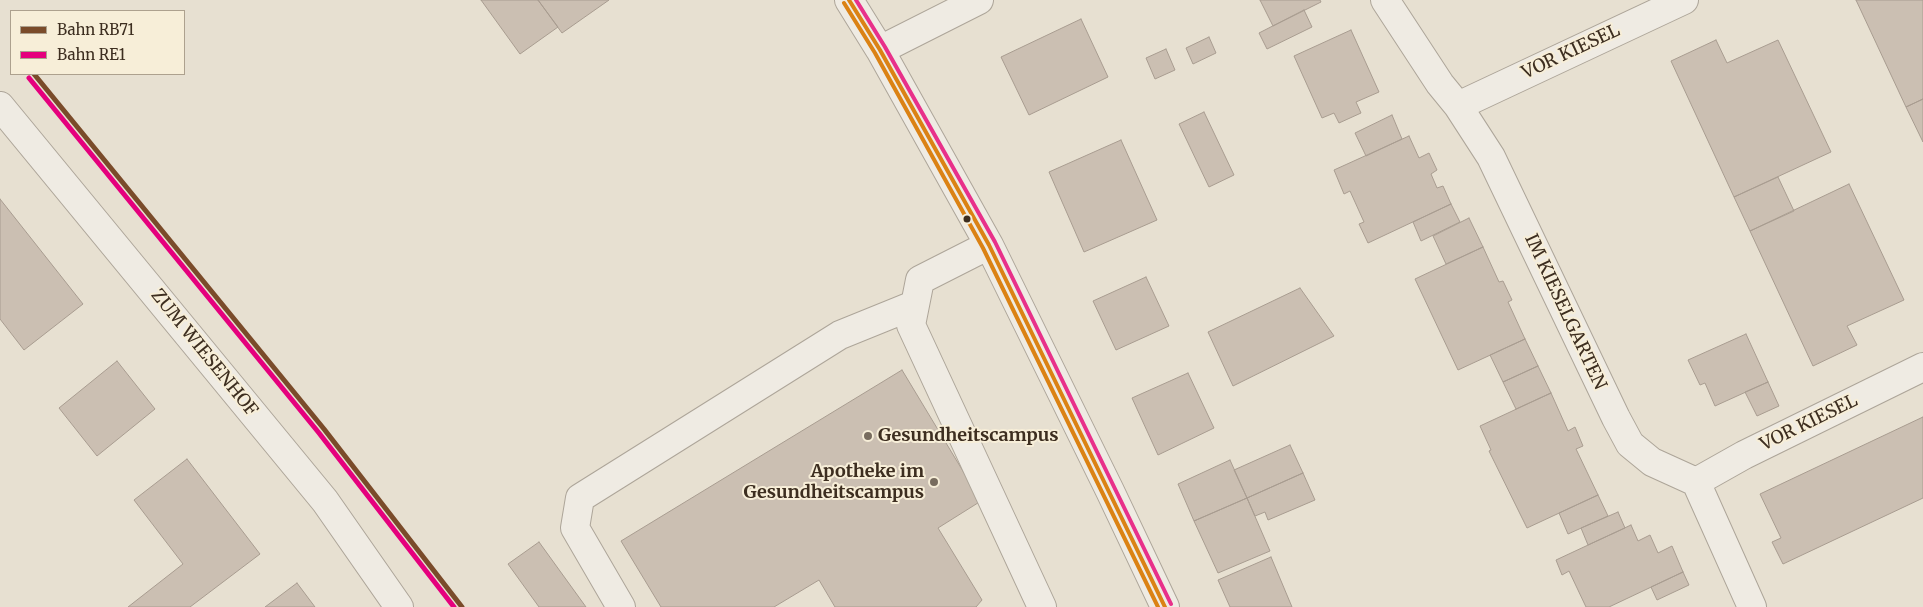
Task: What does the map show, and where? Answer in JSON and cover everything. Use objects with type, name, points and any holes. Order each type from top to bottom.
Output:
[{"type":"street","points":[[849,0],[880,50],[989,245],[1106,482],[1165,607]]},
{"type":"street","points":[[880,50],[979,0]]},
{"type":"street","name":"IM KIESELGARTEN","points":[[1385,0],[1491,157],[1630,444],[1652,462],[1696,482]]},
{"type":"street","name":"VOR KIESEL","points":[[1458,106],[1684,0]]},
{"type":"street","name":"ZUM WIESENHOF","points":[[0,106],[325,501],[399,607]]},
{"type":"street","points":[[989,245],[920,280],[911,325],[1042,607]]},
{"type":"street","points":[[621,607],[575,528],[580,498],[840,335],[914,305]]},
{"type":"street","name":"VOR KIESEL","points":[[1696,482],[1744,455],[1923,367]]},
{"type":"street","points":[[1696,482],[1752,607]]},
{"type":"building","points":[[481,0],[538,0],[558,27],[520,54]]},
{"type":"building","points":[[538,0],[609,0],[562,33]]},
{"type":"building","points":[[1260,0],[1320,0],[1321,2],[1273,26]]},
{"type":"building","points":[[1856,0],[1923,0],[1923,99],[1906,107]]},
{"type":"building","points":[[1304,10],[1312,27],[1267,49],[1259,33]]},
{"type":"building","points":[[1081,19],[1108,77],[1029,115],[1001,57]]},
{"type":"building","points":[[1351,30],[1379,92],[1356,102],[1361,113],[1339,123],[1334,113],[1322,118],[1294,56]]},
{"type":"building","points":[[1209,37],[1216,53],[1193,64],[1186,48]]},
{"type":"building","points":[[1716,40],[1727,63],[1778,40],[1831,152],[1734,197],[1671,61]]},
{"type":"building","points":[[1166,49],[1175,70],[1155,79],[1146,58]]},
{"type":"building","points":[[1923,99],[1923,142],[1906,107]]},
{"type":"building","points":[[1204,112],[1234,175],[1209,187],[1179,124]]},
{"type":"building","points":[[1392,115],[1402,139],[1366,156],[1355,133]]},
{"type":"building","points":[[1409,136],[1419,158],[1429,153],[1437,170],[1431,174],[1437,188],[1443,186],[1451,204],[1368,243],[1359,224],[1364,222],[1350,191],[1344,194],[1334,170]]},
{"type":"building","points":[[1121,140],[1157,220],[1084,252],[1049,172]]},
{"type":"building","points":[[1778,177],[1794,211],[1750,231],[1734,197]]},
{"type":"building","points":[[1849,184],[1904,300],[1847,326],[1857,345],[1813,366],[1750,231]]},
{"type":"building","points":[[0,199],[83,304],[24,350],[0,319]]},
{"type":"building","points":[[1451,204],[1460,222],[1421,241],[1413,222]]},
{"type":"building","points":[[1469,218],[1483,247],[1446,264],[1433,236]]},
{"type":"building","points":[[1483,247],[1499,282],[1503,281],[1512,300],[1508,302],[1525,339],[1458,370],[1415,279]]},
{"type":"building","points":[[1146,277],[1169,326],[1116,350],[1093,301]]},
{"type":"building","points":[[1300,288],[1334,336],[1233,386],[1208,332]]},
{"type":"building","points":[[1746,334],[1768,382],[1715,406],[1705,383],[1700,385],[1688,360]]},
{"type":"building","points":[[1525,339],[1538,366],[1503,382],[1490,355]]},
{"type":"building","points":[[117,361],[155,409],[97,456],[59,408]]},
{"type":"building","points":[[1538,366],[1551,393],[1516,409],[1503,382]]},
{"type":"building","name":"Gesundheitscampus","points":[[902,370],[981,501],[938,528],[982,600],[976,607],[835,607],[819,580],[774,607],[661,607],[621,541]]},
{"type":"building","points":[[1188,373],[1214,428],[1158,455],[1132,398]]},
{"type":"building","points":[[1768,382],[1779,406],[1757,416],[1745,392]]},
{"type":"building","points":[[1551,393],[1568,431],[1575,427],[1583,446],[1576,449],[1598,495],[1527,528],[1489,451],[1491,450],[1480,426]]},
{"type":"building","points":[[1923,417],[1923,498],[1783,564],[1772,542],[1781,538],[1760,494]]},
{"type":"building","points":[[1290,445],[1303,473],[1247,498],[1234,470]]},
{"type":"building","points":[[187,459],[260,554],[190,607],[128,607],[183,564],[134,500]]},
{"type":"building","points":[[1230,460],[1247,498],[1194,521],[1178,484]]},
{"type":"building","points":[[1303,473],[1315,500],[1268,520],[1265,512],[1255,516],[1247,498]]},
{"type":"building","points":[[1598,495],[1608,516],[1568,534],[1559,513]]},
{"type":"building","points":[[1247,498],[1270,551],[1218,573],[1194,521]]},
{"type":"building","points":[[1618,512],[1625,528],[1588,545],[1581,528]]},
{"type":"building","points":[[1631,525],[1638,541],[1650,535],[1658,553],[1672,546],[1683,572],[1609,607],[1586,607],[1569,571],[1562,575],[1556,560]]},
{"type":"building","points":[[539,542],[586,607],[539,607],[508,564]]},
{"type":"building","points":[[1271,557],[1292,607],[1230,607],[1218,580]]},
{"type":"building","points":[[1683,572],[1689,585],[1657,600],[1651,587]]},
{"type":"building","points":[[297,583],[315,607],[265,607]]},
{"type":"rail line","name":"RB71","points":[[35,75],[324,429],[462,607]]},
{"type":"rail line","name":"RE1","points":[[29,78],[319,433],[454,607]]},
{"type":"transit line","points":[[849,0],[880,50],[989,245],[1165,607]]},
{"type":"transit line","points":[[856,0],[885,47],[995,242],[1171,604]]},
{"type":"transit line","points":[[844,3],[875,53],[983,248],[1158,607]]},
{"type":"place","name":"Gesundheitscampus","points":[[868,436]]},
{"type":"place","name":"Apotheke im Gesundheitscampus","points":[[934,482]]}]
